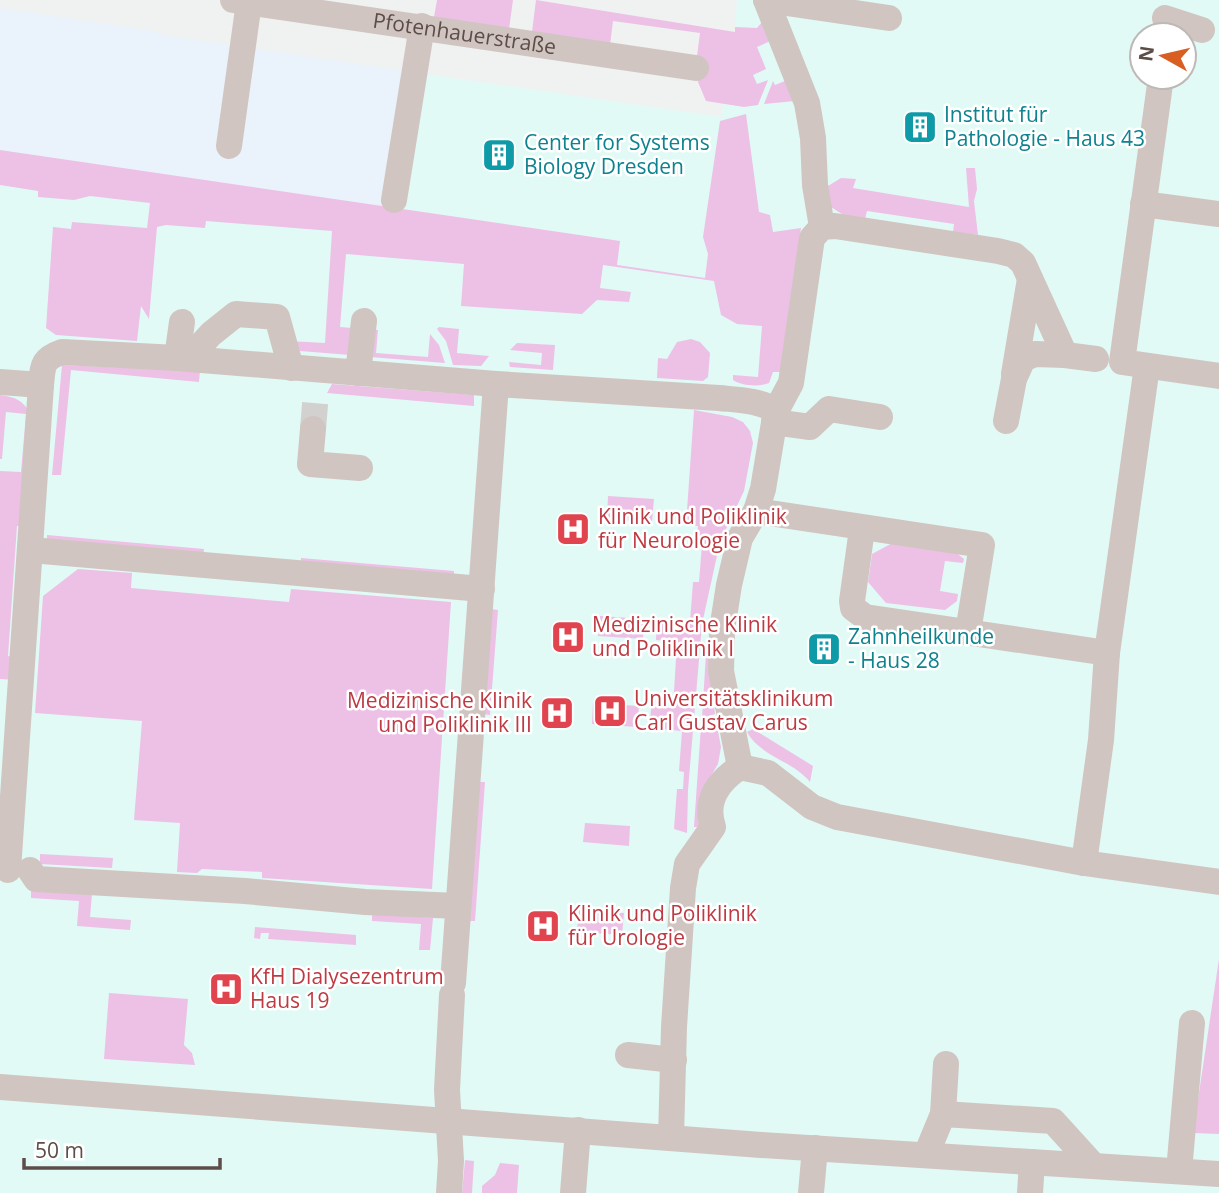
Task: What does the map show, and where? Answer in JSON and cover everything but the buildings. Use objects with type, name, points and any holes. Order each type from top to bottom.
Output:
[{"type":"street","points":[[822,228],[802,152],[807,103],[766,0],[890,18]]},
{"type":"street","points":[[229,146],[241,1]]},
{"type":"street","name":"Pfotenhauerstraße","points":[[241,1],[696,68]]},
{"type":"street","points":[[1166,18],[1202,30]]},
{"type":"street","points":[[394,200],[422,26]]},
{"type":"street","points":[[1159,91],[1122,362],[1219,376]]},
{"type":"street","points":[[1143,204],[1219,214]]},
{"type":"street","points":[[740,767],[721,671],[722,630],[740,538],[756,511],[763,489],[775,417],[792,383],[812,238],[822,228],[835,226],[1014,255],[1023,263],[1065,355]]},
{"type":"street","points":[[1006,421],[1030,279]]},
{"type":"street","points":[[183,359],[236,314],[277,317],[291,368]]},
{"type":"street","points":[[359,373],[364,321]]},
{"type":"street","points":[[182,322],[183,359]]},
{"type":"street","points":[[458,905],[365,902],[245,891],[36,879],[19,870],[31,550],[41,384],[43,365],[50,356],[62,352],[291,368],[317,381],[359,373],[735,400],[768,406],[775,417],[810,427],[829,409],[880,417]]},
{"type":"street","points":[[1014,379],[1023,359],[1035,354],[1096,359]]},
{"type":"street","points":[[1084,863],[1101,740],[1107,653],[1147,366]]},
{"type":"street","points":[[0,382],[41,384]]},
{"type":"street","points":[[449,1193],[451,1161],[447,1090],[452,989],[496,384]]},
{"type":"street","points":[[313,429],[310,464],[360,468]]},
{"type":"street","points":[[756,511],[982,545],[968,632]]},
{"type":"street","points":[[862,529],[852,601],[853,608],[864,617],[1107,653]]},
{"type":"street","points":[[31,550],[481,589]]},
{"type":"street","points":[[671,1138],[679,952],[687,864],[713,827],[710,818],[712,797],[723,779],[740,767],[768,773],[812,807],[837,817],[1084,863],[1219,882]]},
{"type":"street","points":[[1179,1171],[1192,1023]]},
{"type":"street","points":[[628,1055],[674,1060]]},
{"type":"street","points":[[926,1155],[943,1114],[946,1064]]},
{"type":"street","points":[[0,1087],[449,1119],[671,1138],[1219,1174]]},
{"type":"street","points":[[943,1114],[1054,1121],[1093,1165]]},
{"type":"street","points":[[573,1193],[578,1130]]},
{"type":"street","points":[[811,1193],[815,1148]]},
{"type":"street","points":[[1030,1193],[1032,1161]]},
{"type":"shaded area","points":[[437,0],[513,0],[509,29],[434,17]]},
{"type":"shaded area","points":[[536,0],[735,32],[735,27],[757,28],[762,22],[775,39],[757,47],[766,69],[753,75],[757,84],[768,80],[758,105],[744,107],[706,101],[698,82],[700,33],[613,21],[610,45],[532,32]]},
{"type":"shaded area","name":"Universitätsklinikum Carl Gustav Carus","points":[[737,0],[1219,0],[1219,1193],[0,1193],[0,173],[380,229],[404,71],[721,117],[735,32]]},
{"type":"shaded area","points":[[0,8],[404,71],[381,229],[0,173]]},
{"type":"shaded area","points":[[790,79],[795,101],[764,104],[773,81],[775,85]]},
{"type":"shaded area","points":[[746,114],[759,212],[770,215],[773,232],[801,228],[781,372],[773,372],[769,383],[761,385],[736,382],[733,375],[758,377],[762,326],[737,324],[721,315],[714,281],[603,265],[600,288],[631,292],[629,302],[597,300],[582,314],[461,306],[464,264],[346,254],[340,327],[352,328],[350,355],[300,351],[289,341],[325,343],[332,231],[206,221],[205,228],[166,225],[157,227],[149,319],[141,306],[137,341],[56,335],[46,328],[53,227],[71,229],[72,222],[147,228],[150,203],[90,196],[74,200],[38,197],[38,191],[0,185],[0,150],[620,241],[617,265],[705,278],[708,254],[703,237],[720,121]]},
{"type":"shaded area","points":[[966,168],[975,168],[977,189],[974,201],[978,235],[953,232],[954,224],[867,211],[865,219],[845,216],[831,207],[828,186],[841,178],[856,179],[853,188],[969,207]]},
{"type":"shaded area","points":[[437,329],[459,329],[457,353],[489,356],[481,366],[453,365],[446,341]]},
{"type":"shaded area","points":[[372,330],[378,330],[376,353],[428,357],[430,334],[439,345],[445,363],[370,357]]},
{"type":"shaded area","points":[[691,339],[700,342],[710,353],[708,377],[703,381],[657,378],[658,358],[667,359],[677,342]]},
{"type":"shaded area","points":[[517,343],[555,345],[553,370],[510,367],[509,362],[541,365],[542,353],[510,350]]},
{"type":"shaded area","points":[[62,365],[200,371],[199,382],[71,370],[61,475],[52,475]]},
{"type":"shaded area","points":[[332,384],[474,395],[474,406],[327,393]]},
{"type":"shaded area","points":[[0,395],[17,399],[29,411],[25,526],[17,526],[8,656],[17,658],[16,680],[0,679],[0,471],[21,472],[26,414],[6,412],[0,459]]},
{"type":"shaded area","points":[[694,410],[732,417],[743,422],[750,431],[753,443],[744,491],[720,542],[702,624],[687,833],[674,829],[677,789],[683,789],[684,772],[679,771],[682,731],[650,728],[651,707],[673,708],[677,642],[656,640],[657,620],[690,622],[693,582],[699,582],[702,544],[696,543],[698,526],[686,525]]},
{"type":"shaded area","points":[[608,496],[654,499],[652,522],[607,519]]},
{"type":"shaded area","points":[[47,535],[204,549],[203,557],[47,543]]},
{"type":"shaded area","points":[[896,541],[954,551],[964,559],[963,563],[945,561],[940,591],[958,594],[957,601],[945,610],[886,603],[868,582],[872,554]]},
{"type":"shaded area","points":[[301,558],[454,571],[454,577],[301,564]]},
{"type":"shaded area","points":[[78,569],[132,573],[131,588],[289,602],[291,589],[451,602],[432,889],[262,878],[262,872],[202,869],[197,873],[177,872],[180,823],[134,820],[142,721],[35,713],[43,596]]},
{"type":"shaded area","points":[[491,609],[498,610],[490,715],[483,714]]},
{"type":"shaded area","points":[[600,616],[644,619],[643,639],[598,636]]},
{"type":"shaded area","points":[[707,638],[710,638],[715,714],[702,718]]},
{"type":"shaded area","points":[[593,703],[639,706],[637,727],[592,724]]},
{"type":"shaded area","points":[[716,721],[721,747],[718,764],[701,793],[699,827],[694,827],[701,726]]},
{"type":"shaded area","points":[[753,729],[813,766],[810,782],[795,768],[760,747],[747,732]]},
{"type":"shaded area","points":[[477,782],[485,782],[475,921],[468,921]]},
{"type":"shaded area","points":[[585,823],[630,826],[629,846],[583,842]]},
{"type":"shaded area","points":[[40,854],[113,858],[112,868],[40,864]]},
{"type":"shaded area","points":[[31,890],[92,894],[90,917],[131,920],[130,930],[77,926],[79,901],[31,898]]},
{"type":"shaded area","points":[[579,910],[624,913],[622,935],[577,932]]},
{"type":"shaded area","points":[[372,913],[433,918],[430,950],[419,950],[421,924],[372,921]]},
{"type":"shaded area","points":[[255,927],[356,935],[356,945],[268,939],[269,933],[261,933],[260,939],[254,938]]},
{"type":"shaded area","points":[[1219,959],[1219,1134],[1193,1133]]},
{"type":"shaded area","points":[[109,993],[188,999],[184,1045],[192,1053],[195,1065],[104,1059]]},
{"type":"shaded area","points":[[465,1160],[474,1161],[472,1193],[462,1193]]},
{"type":"shaded area","points":[[500,1163],[519,1165],[517,1193],[482,1193],[482,1186],[495,1175]]},
{"type":"tunnel","points":[[313,429],[316,392]]},
{"type":"place","name":"Institut für Pathologie - Haus 43","points":[[920,127]]},
{"type":"place","name":"Center for Systems Biology Dresden","points":[[499,155]]},
{"type":"place","name":"Klinik und Poliklinik für Neurologie","points":[[573,529]]},
{"type":"place","name":"Medizinische Klinik und Poliklinik I","points":[[568,637]]},
{"type":"place","name":"Zahnheilkunde - Haus 28","points":[[824,649]]},
{"type":"place","name":"Universitätsklinikum Carl Gustav Carus","points":[[610,711]]},
{"type":"place","name":"Medizinische Klinik und Poliklinik III","points":[[557,713]]},
{"type":"place","name":"Klinik und Poliklinik für Urologie","points":[[543,926]]},
{"type":"place","name":"KfH Dialysezentrum Haus 19","points":[[226,989]]}]
